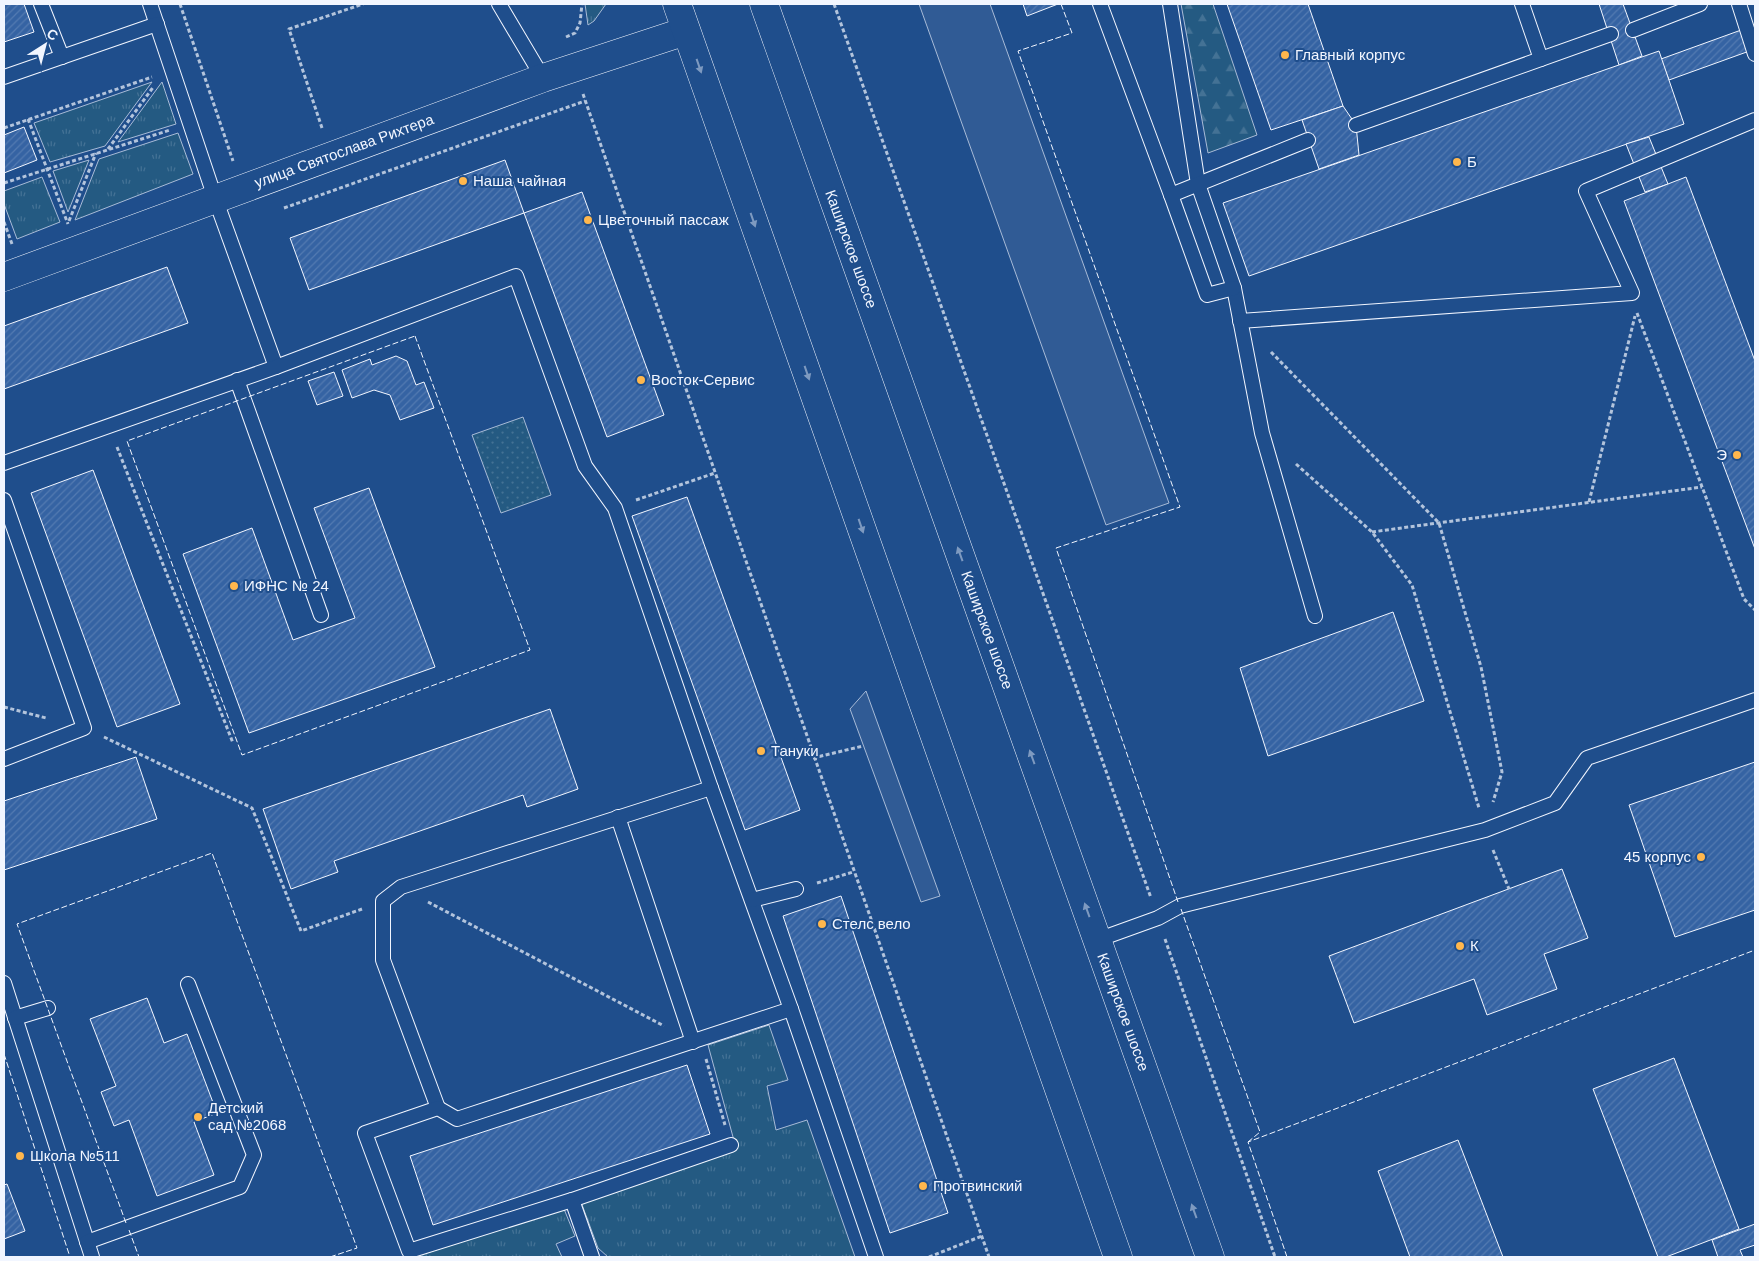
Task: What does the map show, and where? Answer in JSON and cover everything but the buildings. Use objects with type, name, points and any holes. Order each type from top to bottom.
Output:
[{"type":"main road","points":[[677,4],[1118,1257]]},
{"type":"main road","name":"Каширское шоссе","points":[[764,4],[1210,1257]]},
{"type":"main road","name":"улица Святослава Рихтера","points":[[4,277],[543,78],[686,31]]},
{"type":"lane","points":[[41,4],[62,57]]},
{"type":"lane","points":[[150,4],[215,198],[276,367]]},
{"type":"lane","points":[[499,4],[543,78]]},
{"type":"lane","points":[[1100,4],[1207,295],[1234,288]]},
{"type":"lane","points":[[1170,4],[1198,184],[1234,288],[1262,433],[1315,616]]},
{"type":"lane","points":[[1522,4],[1541,59]]},
{"type":"lane","points":[[1633,30],[1700,4]]},
{"type":"lane","points":[[1738,4],[1755,54]]},
{"type":"lane","points":[[4,77],[157,24]]},
{"type":"lane","points":[[1356,125],[1610,34]]},
{"type":"lane","points":[[1240,321],[1632,293],[1586,191],[1755,120]]},
{"type":"lane","points":[[1171,195],[1308,140]]},
{"type":"lane","points":[[4,463],[276,367],[516,276],[586,466],[615,508],[876,1257]]},
{"type":"lane","points":[[237,380],[321,615]]},
{"type":"lane","points":[[4,500],[84,728],[4,758]]},
{"type":"lane","points":[[1097,940],[1158,918],[1180,906],[1485,830],[1555,803],[1588,758],[1755,700]]},
{"type":"lane","points":[[711,788],[400,887],[383,901],[383,960],[438,1108],[457,1120],[791,1009]]},
{"type":"lane","points":[[618,817],[693,1042]]},
{"type":"lane","points":[[752,900],[796,890]]},
{"type":"lane","points":[[4,983],[92,1257]]},
{"type":"lane","points":[[87,1242],[240,1187],[254,1155],[188,984]]},
{"type":"lane","points":[[15,1018],[48,1008]]},
{"type":"lane","points":[[438,1108],[365,1133],[409,1250],[572,1200],[731,1145]]},
{"type":"lane","points":[[572,1200],[592,1257]]},
{"type":"path","points":[[180,4],[234,163]]},
{"type":"path","points":[[322,128],[289,29],[363,4]]},
{"type":"path","points":[[834,4],[1276,1257]]},
{"type":"path","points":[[4,128],[154,77]]},
{"type":"path","points":[[108,149],[158,81]]},
{"type":"path","points":[[282,208],[585,100],[989,1257]]},
{"type":"path","points":[[28,119],[68,225],[96,153]]},
{"type":"path","points":[[313,131],[330,124]]},
{"type":"path","points":[[4,183],[172,130]]},
{"type":"path","points":[[4,222],[13,247]]},
{"type":"path","points":[[1589,502],[1636,311],[1744,599],[1755,610]]},
{"type":"path","points":[[1240,321],[1439,523],[1481,667],[1502,772],[1485,830]]},
{"type":"path","points":[[108,426],[233,743]]},
{"type":"path","points":[[1262,433],[1372,532],[1412,585],[1485,830],[1509,889]]},
{"type":"path","points":[[615,508],[715,473]]},
{"type":"path","points":[[1372,532],[1702,487]]},
{"type":"path","points":[[4,707],[84,728],[252,808],[301,931],[383,901]]},
{"type":"path","points":[[814,758],[864,746]]},
{"type":"path","points":[[796,890],[853,872]]},
{"type":"path","points":[[400,887],[693,1042]]},
{"type":"path","points":[[705,1056],[731,1145]]},
{"type":"path","points":[[928,1257],[982,1236]]},
{"type":"green space","points":[[585,4],[606,4],[594,21],[588,25]]},
{"type":"green space","points":[[1181,4],[1213,4],[1257,135],[1208,153]]},
{"type":"green space","points":[[152,82],[105,146],[50,162],[34,123]]},
{"type":"green space","points":[[162,82],[176,124],[118,142]]},
{"type":"green space","points":[[178,133],[193,174],[75,220],[99,159]]},
{"type":"green space","points":[[89,160],[68,212],[53,171]]},
{"type":"green space","points":[[42,177],[60,222],[17,239],[4,204],[4,191]]},
{"type":"green space","points":[[523,417],[551,495],[501,513],[472,435]]},
{"type":"green space","points":[[769,1025],[788,1080],[767,1086],[776,1130],[807,1120],[855,1257],[608,1257],[598,1248],[581,1202],[736,1148],[708,1045]]},
{"type":"green space","points":[[564,1209],[575,1236],[556,1244],[562,1257],[414,1257]]},
{"type":"shaded area","points":[[919,4],[990,4],[1169,503],[1106,525]]},
{"type":"shaded area","points":[[866,691],[940,896],[921,902],[850,709]]},
{"type":"fence","points":[[1061,4],[1072,33],[1018,51],[1180,507],[1056,548],[1178,902]]},
{"type":"fence","points":[[415,336],[530,650],[242,755],[127,441],[415,336]]},
{"type":"fence","points":[[126,1223],[17,924],[212,853],[357,1248],[330,1257]]},
{"type":"fence","points":[[1181,909],[1260,1132],[1248,1142]]},
{"type":"fence","points":[[1287,1257],[1248,1142],[1755,950]]},
{"type":"fence","points":[[4,1054],[70,1257]]},
{"type":"fence","points":[[129,1230],[139,1257]]},
{"type":"place","name":"Главный корпус","points":[[1285,55]]},
{"type":"place","name":"Б","points":[[1457,162]]},
{"type":"place","name":"Наша чайная","points":[[463,181]]},
{"type":"place","name":"Цветочный пассаж","points":[[588,220]]},
{"type":"place","name":"Восток-Сервис","points":[[641,380]]},
{"type":"place","name":"Э","points":[[1737,455]]},
{"type":"place","name":"ИФНС № 24","points":[[234,586]]},
{"type":"place","name":"Тануки","points":[[761,751]]},
{"type":"place","name":"45 корпус","points":[[1701,857]]},
{"type":"place","name":"Стелс вело","points":[[822,924]]},
{"type":"place","name":"К","points":[[1460,946]]},
{"type":"place","name":"Детский сад №2068","points":[[198,1117]]},
{"type":"place","name":"Школа №511","points":[[20,1156]]},
{"type":"place","name":"Протвинский","points":[[923,1186]]}]
